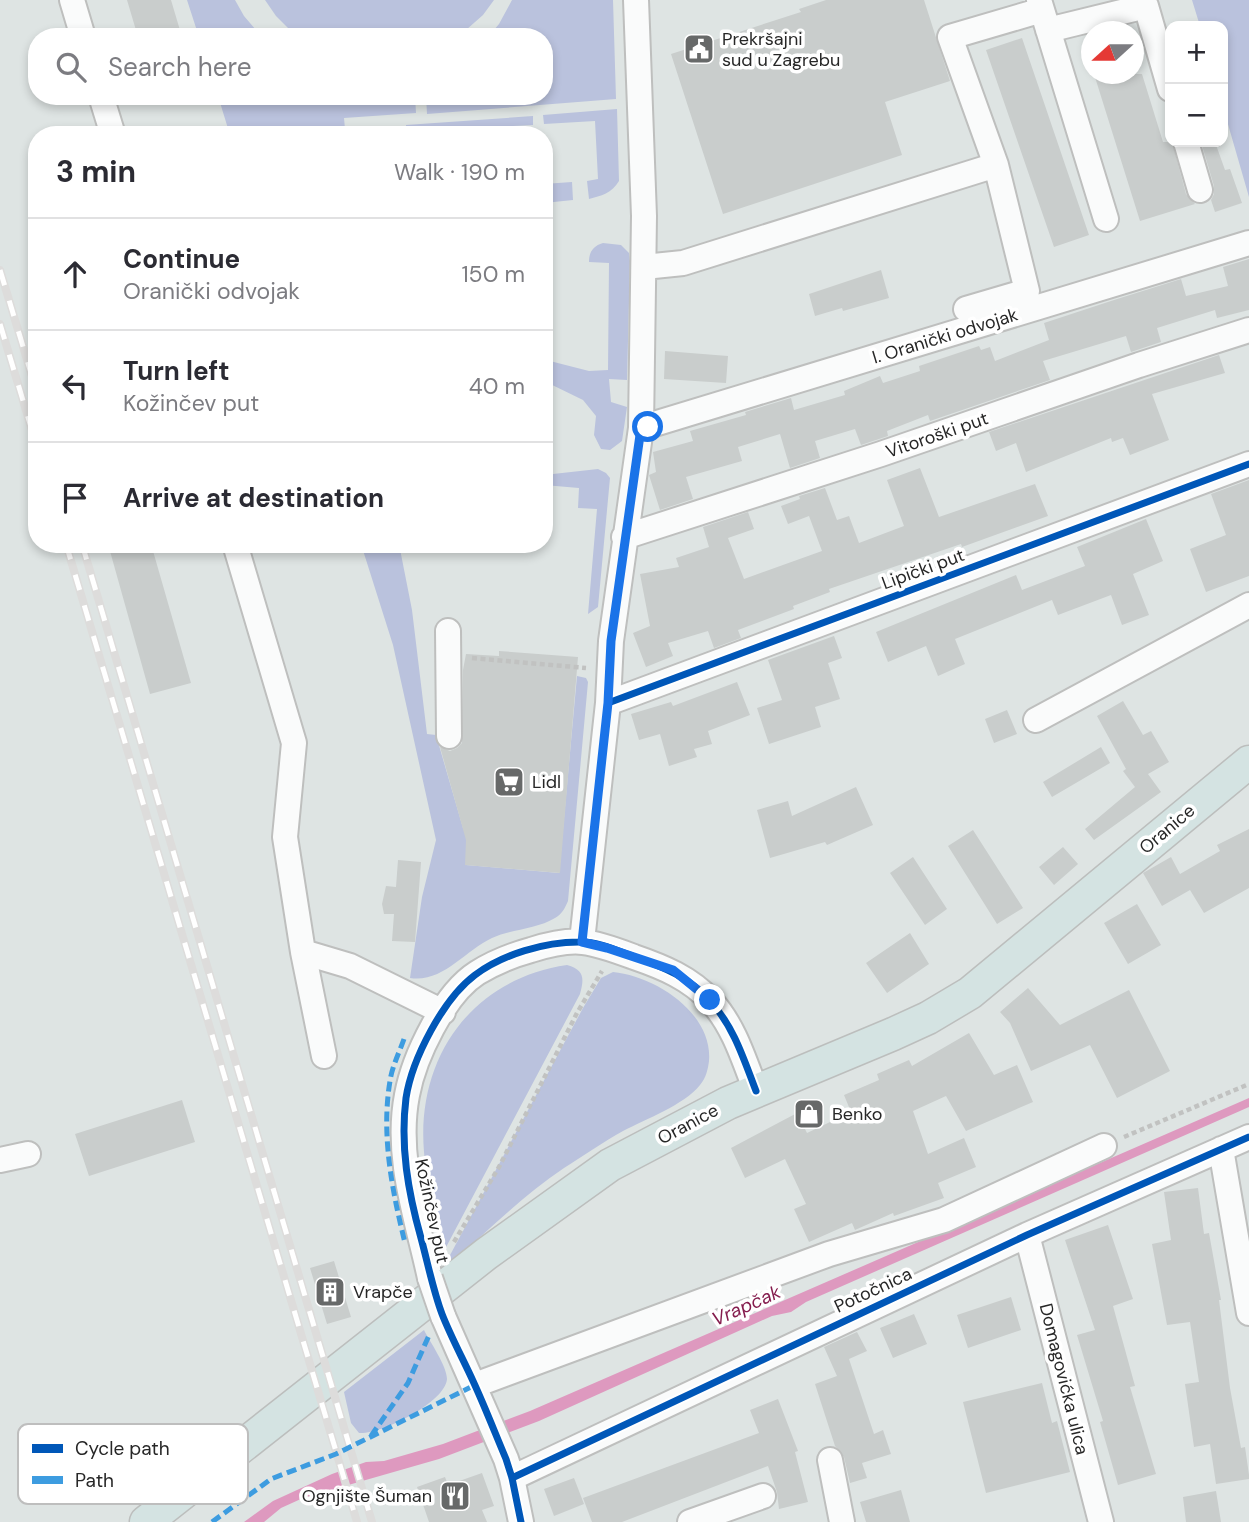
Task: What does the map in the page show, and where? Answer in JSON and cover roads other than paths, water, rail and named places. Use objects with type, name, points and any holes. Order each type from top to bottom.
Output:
[{"type":"main road","name":"Oranice","points":[[248,1442],[486,1254],[610,1165],[728,1103],[893,1034],[928,1018],[970,993],[1249,762]]},
{"type":"main road","name":"Oranice","points":[[146,1522],[169,1504]]},
{"type":"street","points":[[72,0],[80,28]]},
{"type":"street","points":[[582,942],[608,703],[611,641],[641,428],[643,267],[636,0]]},
{"type":"street","points":[[966,309],[1027,291],[996,165],[950,37],[1043,13],[1146,6],[1169,84]]},
{"type":"street","points":[[1043,13],[1106,219]]},
{"type":"street","points":[[104,105],[110,126]]},
{"type":"street","points":[[1187,147],[1200,190]]},
{"type":"street","points":[[643,267],[684,263],[996,165]]},
{"type":"street","name":"I. Oranički odvojak","points":[[641,428],[1249,243]]},
{"type":"street","name":"Vitoroški put","points":[[624,537],[1249,330]]},
{"type":"street","name":"Lipički put","points":[[608,703],[1249,464]]},
{"type":"street","points":[[238,553],[295,743],[285,837],[303,952],[324,1056]]},
{"type":"street","points":[[1036,720],[1249,605]]},
{"type":"street","points":[[449,631],[449,736]]},
{"type":"street","name":"Kožinčev put","points":[[520,1522],[509,1469],[480,1396],[443,1316],[430,1278],[405,1164],[404,1122],[407,1095],[415,1065],[443,1012],[470,979],[482,970],[515,955],[548,945],[582,942],[607,948],[673,970],[710,1000],[727,1023],[756,1091]]},
{"type":"street","points":[[303,952],[350,966],[443,1012]]},
{"type":"street","name":"Potočnica","points":[[509,1469],[1249,1136]]},
{"type":"street","points":[[480,1396],[829,1254],[944,1220],[1104,1146]]},
{"type":"street","points":[[1221,1149],[1249,1313]]},
{"type":"street","points":[[0,1160],[28,1154]]},
{"type":"street","name":"Domagovićka ulica","points":[[1027,1235],[1101,1522]]},
{"type":"street","points":[[830,1460],[842,1522]]},
{"type":"street","points":[[690,1522],[763,1496]]},
{"type":"railway","points":[[0,270],[28,363]]},
{"type":"railway","points":[[0,324],[28,417]]},
{"type":"railway","points":[[69,553],[357,1522]]},
{"type":"railway","points":[[85,553],[372,1522]]},
{"type":"place","name":"Prekršajni sud u Zagrebu","points":[[699,49]]},
{"type":"place","name":"Lidl","points":[[509,782]]},
{"type":"place","name":"Benko","points":[[809,1114]]},
{"type":"place","name":"Vrapče","points":[[330,1292]]},
{"type":"place","name":"Ognjište Šuman","points":[[455,1496]]},
{"type":"water label","name":"Vrapčak","points":[[746,1305]]}]
